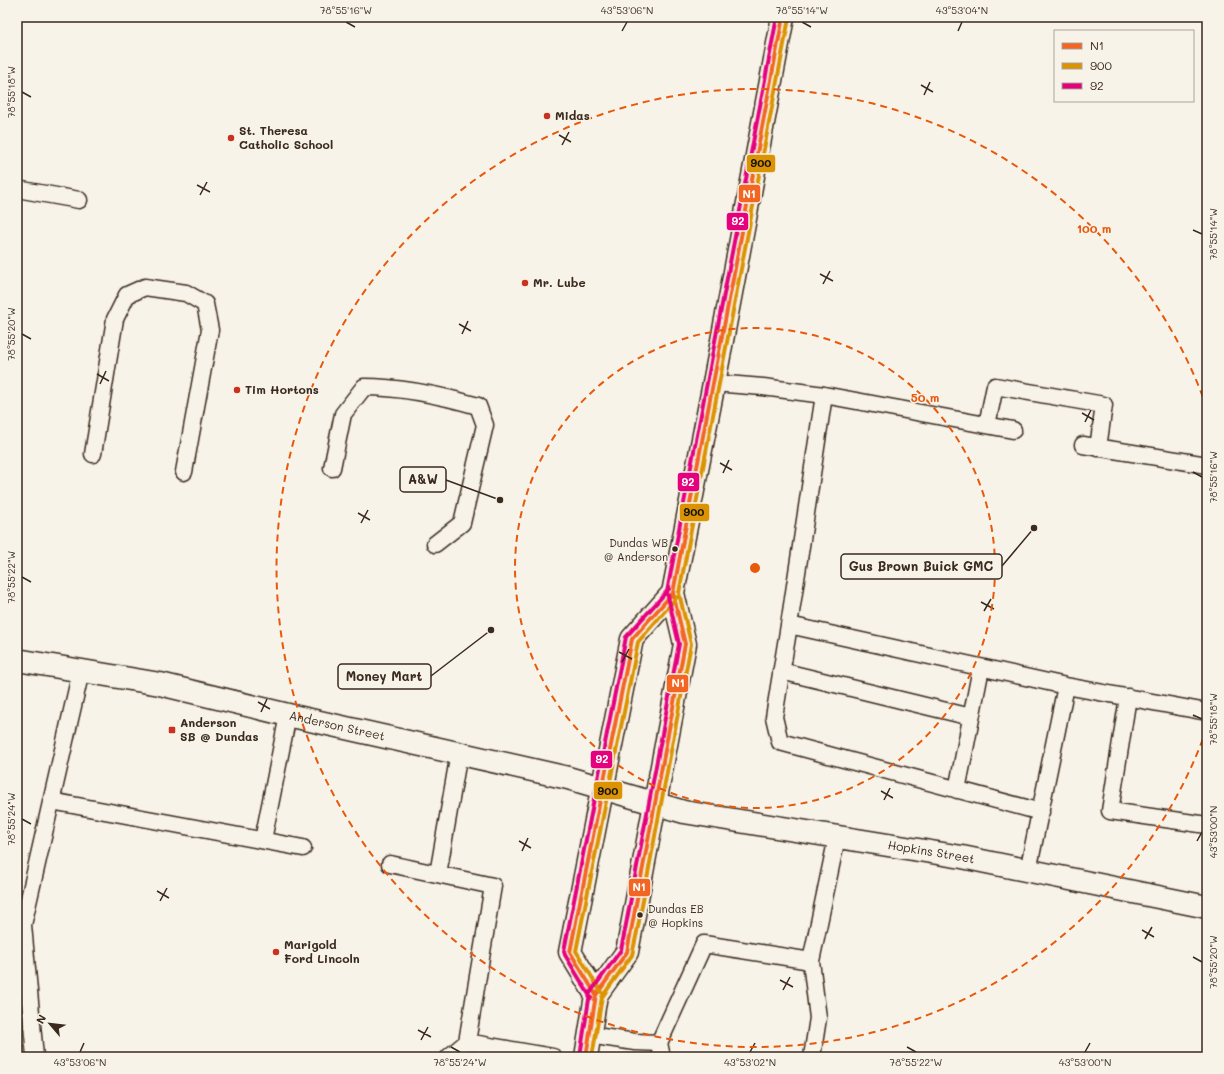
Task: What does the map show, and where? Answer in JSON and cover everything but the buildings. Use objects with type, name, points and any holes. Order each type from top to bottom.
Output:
[{"type":"main road","points":[[586,1057],[596,995],[627,952],[685,644],[673,593],[783,17]]},
{"type":"main road","points":[[596,995],[570,952],[632,639],[673,593]]},
{"type":"main road","name":"Anderson Street","points":[[17,660],[160,684],[288,715],[568,778],[655,803]]},
{"type":"main road","name":"Hopkins Street","points":[[655,803],[684,812],[962,857],[1207,907]]},
{"type":"lane","points":[[17,189],[80,200]]},
{"type":"lane","points":[[93,454],[116,319],[127,295],[145,287],[186,293],[205,304],[210,330],[184,472]]},
{"type":"lane","points":[[714,383],[763,387],[824,395],[1013,430]]},
{"type":"lane","points":[[987,425],[995,386],[1104,405],[1091,446],[1207,465]]},
{"type":"lane","points":[[332,468],[343,414],[364,388],[384,387],[456,399],[478,406],[484,425],[462,523],[436,544]]},
{"type":"lane","points":[[824,395],[774,717],[780,742],[1040,812]]},
{"type":"lane","points":[[789,625],[1066,686],[1207,712]]},
{"type":"lane","points":[[958,790],[981,668]]},
{"type":"lane","points":[[35,1057],[22,926],[81,671]]},
{"type":"lane","points":[[782,671],[971,717]]},
{"type":"lane","points":[[1028,870],[1066,686]]},
{"type":"lane","points":[[1128,697],[1110,811],[1207,826]]},
{"type":"lane","points":[[263,840],[288,715]]},
{"type":"lane","points":[[438,874],[459,753]]},
{"type":"lane","points":[[51,801],[303,848]]},
{"type":"lane","points":[[812,1057],[818,1018],[811,961],[836,837]]},
{"type":"lane","points":[[390,864],[493,886],[467,1042],[449,1057]]},
{"type":"lane","points":[[589,1035],[635,1042],[660,1050],[704,944],[811,961]]},
{"type":"lane","points":[[467,1042],[554,1057]]},
{"type":"transit line","name":"92","points":[[580,1056],[590,993],[621,950],[625,930],[679,644],[667,592],[777,17]]},
{"type":"transit line","name":"N1","points":[[586,1057],[596,995],[570,952],[632,639],[673,593],[783,17]]},
{"type":"transit line","name":"900","points":[[592,1057],[602,997],[632,955],[637,932],[691,644],[679,593],[789,18]]},
{"type":"transit line","name":"N1","points":[[591,1025],[596,995],[627,952],[631,931],[685,644],[673,593],[678,567]]},
{"type":"transit line","name":"92","points":[[591,998],[564,951],[626,637],[669,589]]},
{"type":"transit line","name":"900","points":[[601,992],[576,951],[638,642],[677,597]]},
{"type":"place","name":"Midas","points":[[547,116]]},
{"type":"place","name":"St. Theresa Catholic School","points":[[231,138]]},
{"type":"place","name":"Mr. Lube","points":[[525,283]]},
{"type":"place","name":"Tim Hortons","points":[[237,390]]},
{"type":"place","name":"A&W","points":[[500,500]]},
{"type":"place","name":"Gus Brown Buick GMC","points":[[1034,528]]},
{"type":"place","name":"Dundas WB @ Anderson","points":[[675,549]]},
{"type":"place","name":"Money Mart","points":[[491,630]]},
{"type":"place","name":"Anderson SB @ Dundas","points":[[172,730]]},
{"type":"place","name":"Dundas EB @ Hopkins","points":[[640,915]]},
{"type":"place","name":"Marigold Ford Lincoln","points":[[276,952]]}]
